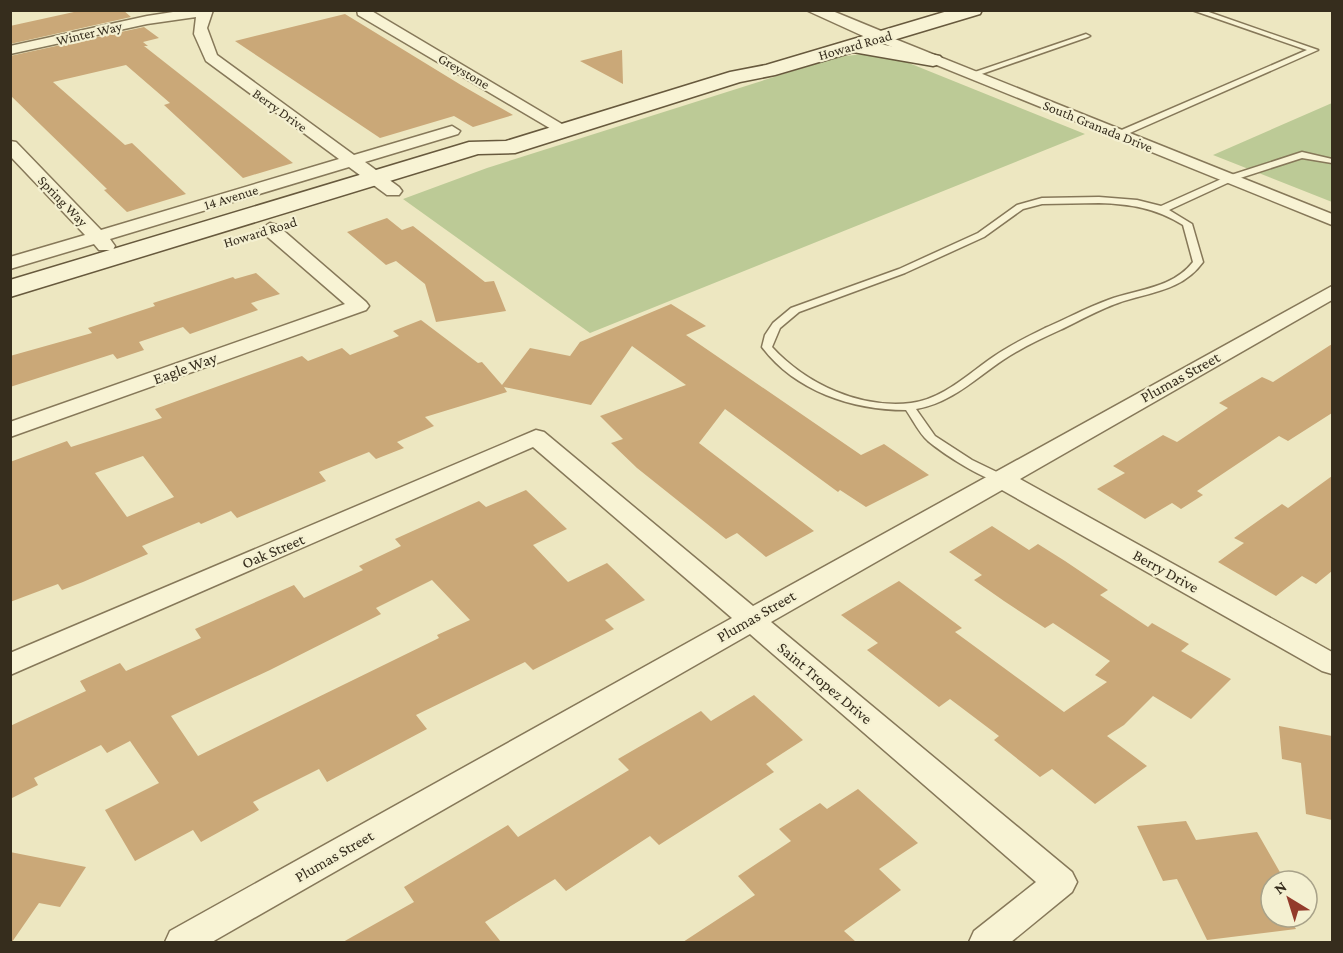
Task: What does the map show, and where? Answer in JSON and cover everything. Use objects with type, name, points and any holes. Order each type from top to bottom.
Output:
[{"type":"main road","name":"Howard Road","points":[[10,289],[116,257],[384,184],[495,159],[507,148],[737,76],[768,71],[809,58],[872,34],[924,10]]},
{"type":"main road","name":"Howard Road","points":[[737,76],[755,65],[973,10]]},
{"type":"main road","points":[[809,58],[866,49],[933,60]]},
{"type":"main road","name":"Howard Road","points":[[10,310],[270,229],[384,184]]},
{"type":"street","points":[[814,10],[872,34]]},
{"type":"street","name":"Winter Way","points":[[10,50],[147,20],[206,11]]},
{"type":"street","name":"Berry Drive","points":[[206,11],[200,25],[201,42],[211,58],[384,184]]},
{"type":"street","name":"Greystone","points":[[363,12],[564,130]]},
{"type":"street","name":"South Granada Drive","points":[[872,34],[1332,219]]},
{"type":"street","name":"14 Avenue","points":[[10,262],[452,131]]},
{"type":"street","name":"Spring Way","points":[[10,146],[116,257]]},
{"type":"street","name":"Eagle Way","points":[[10,430],[359,306],[270,229]]},
{"type":"street","name":"Plumas Street","points":[[182,942],[999,478],[1332,292]]},
{"type":"street","name":"Saint Tropez Drive","points":[[536,437],[1060,882],[986,942]]},
{"type":"street","name":"Oak Street","points":[[10,665],[536,437]]},
{"type":"street","name":"Berry Drive","points":[[999,478],[1332,664]]},
{"type":"lane","points":[[1120,134],[1314,50],[1195,10]]},
{"type":"lane","points":[[970,75],[1086,36]]},
{"type":"lane","points":[[1164,209],[1230,178],[1302,155],[1332,161]]},
{"type":"lane","points":[[1042,201],[1108,201],[1164,209],[1187,224],[1198,262],[1191,273],[1159,289],[1114,301],[1040,335],[1012,349],[942,398],[909,406],[859,401],[810,384],[777,359],[767,346],[770,334],[782,319],[795,310],[835,293],[902,271],[981,235],[1020,207],[1042,201]]},
{"type":"lane","points":[[909,406],[932,438],[968,463],[999,478]]},
{"type":"green space","points":[[872,53],[889,55],[1085,134],[590,333],[403,199],[487,168],[837,57]]},
{"type":"green space","points":[[1332,103],[1332,202],[1213,155]]},
{"type":"building","points":[[83,10],[123,10],[131,17],[10,44],[10,26]]},
{"type":"building","points":[[345,14],[513,115],[473,127],[454,116],[380,138],[235,41]]},
{"type":"building","points":[[144,27],[159,38],[143,42],[148,46],[144,46],[293,163],[243,178],[164,105],[170,103],[126,65],[53,82],[125,145],[132,143],[186,194],[127,212],[104,190],[107,189],[10,95],[10,56]]},
{"type":"building","points":[[622,50],[623,84],[580,61]]},
{"type":"building","points":[[387,218],[402,230],[413,226],[485,282],[494,281],[506,311],[436,322],[425,284],[396,261],[386,265],[347,232]]},
{"type":"building","points":[[256,273],[280,294],[251,303],[258,310],[190,334],[183,327],[139,342],[144,350],[117,359],[113,354],[10,387],[10,356],[92,333],[88,328],[155,306],[153,303],[233,277],[235,279]]},
{"type":"building","points":[[671,304],[706,326],[686,335],[861,455],[884,444],[929,475],[866,507],[840,490],[838,492],[725,409],[699,443],[814,531],[766,557],[737,533],[726,539],[637,468],[611,443],[623,439],[600,416],[686,385],[632,346],[591,405],[504,387],[507,392],[425,417],[434,426],[397,442],[404,448],[376,459],[369,452],[319,472],[326,481],[237,518],[231,511],[201,524],[199,522],[142,546],[148,554],[83,582],[62,590],[58,584],[10,602],[10,462],[67,441],[71,447],[162,418],[155,409],[302,356],[308,361],[342,348],[350,355],[399,336],[393,331],[421,320],[478,363],[482,362],[502,385],[530,348],[570,356],[580,342]],"holes":[[[143,456],[174,497],[127,517],[95,473]]]},
{"type":"building","points":[[1332,344],[1332,413],[1288,441],[1279,436],[1197,491],[1203,495],[1181,509],[1172,503],[1145,519],[1097,489],[1125,473],[1113,466],[1163,435],[1177,442],[1228,408],[1219,403],[1262,377],[1273,382]]},
{"type":"building","points":[[1332,476],[1332,571],[1316,584],[1302,576],[1276,596],[1218,562],[1244,543],[1234,538],[1282,504],[1288,508]]},
{"type":"building","points":[[526,490],[567,529],[533,545],[568,582],[607,563],[645,600],[605,620],[614,629],[533,670],[525,662],[416,715],[427,729],[327,782],[319,769],[253,802],[259,810],[201,842],[193,830],[135,861],[105,810],[159,783],[130,741],[107,753],[101,745],[34,778],[38,785],[10,799],[10,726],[86,691],[80,681],[120,663],[126,671],[201,638],[195,629],[294,585],[304,598],[363,570],[359,566],[401,546],[395,539],[479,501],[486,507]],"holes":[[[432,580],[470,620],[437,635],[439,638],[198,756],[171,716],[270,670],[381,614],[376,608]]]},
{"type":"building","points":[[992,526],[1029,550],[1038,544],[1065,561],[1108,590],[1100,595],[1148,627],[1152,623],[1189,644],[1181,651],[1231,679],[1191,719],[1153,696],[1124,725],[1107,736],[1147,766],[1095,804],[1052,769],[1040,777],[994,740],[999,736],[950,699],[939,707],[867,650],[878,643],[841,615],[899,581],[962,628],[955,632],[1064,712],[1107,682],[1095,675],[1110,661],[1053,623],[1045,628],[1004,601],[974,580],[982,575],[949,552]]},
{"type":"building","points":[[754,695],[803,740],[766,764],[774,772],[659,845],[650,836],[566,891],[555,879],[485,922],[501,942],[343,942],[414,902],[404,887],[508,825],[518,837],[629,770],[618,759],[701,711],[711,721]]},
{"type":"building","points":[[1279,726],[1332,736],[1332,820],[1306,814],[1301,763],[1282,759]]},
{"type":"building","points":[[858,789],[918,843],[879,869],[901,890],[844,931],[856,942],[683,942],[755,895],[738,876],[791,841],[779,829],[820,803],[827,809]]},
{"type":"building","points":[[1186,821],[1196,840],[1257,832],[1278,869],[1259,869],[1259,929],[1296,929],[1207,940],[1177,879],[1163,881],[1137,826]]},
{"type":"building","points":[[10,852],[86,867],[60,907],[39,903],[12,942]]}]
